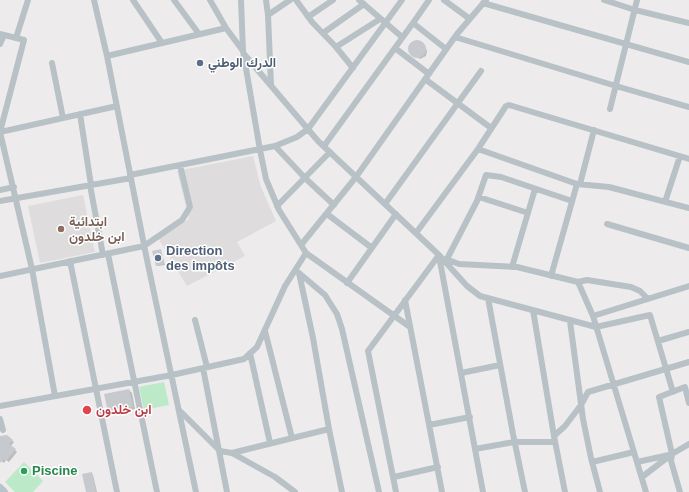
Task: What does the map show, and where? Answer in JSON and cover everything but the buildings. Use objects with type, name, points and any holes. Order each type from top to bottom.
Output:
[{"type":"street","points":[[16,38],[28,0]]},
{"type":"street","points":[[94,0],[107,56],[144,246],[196,492]]},
{"type":"street","points":[[133,0],[162,43]]},
{"type":"street","points":[[174,0],[199,34]]},
{"type":"street","points":[[210,0],[226,28],[243,52],[308,129],[330,152],[439,255],[467,286],[480,296],[596,327],[650,315],[673,392]]},
{"type":"street","points":[[241,0],[243,52],[260,150],[266,179],[277,206],[306,253],[410,327]]},
{"type":"street","points":[[266,0],[271,86]]},
{"type":"street","points":[[268,15],[290,0]]},
{"type":"street","points":[[296,0],[308,17],[353,68]]},
{"type":"street","points":[[308,17],[333,0]]},
{"type":"street","points":[[0,201],[91,185],[180,165],[260,150],[297,138],[308,129],[386,24],[402,0]]},
{"type":"street","points":[[324,146],[428,0]]},
{"type":"street","points":[[444,0],[470,19]]},
{"type":"street","points":[[604,0],[635,10],[689,23]]},
{"type":"street","points":[[610,109],[638,0]]},
{"type":"street","points":[[323,33],[361,2],[402,37]]},
{"type":"street","points":[[301,245],[356,177],[446,49],[485,2],[626,45],[689,62]]},
{"type":"street","points":[[336,47],[380,18]]},
{"type":"street","points":[[413,23],[446,49]]},
{"type":"street","points":[[107,56],[226,28]]},
{"type":"street","points":[[0,44],[2,34],[24,40],[0,132],[32,269],[55,396]]},
{"type":"street","points":[[455,37],[689,107]]},
{"type":"street","points":[[394,48],[457,104],[491,128]]},
{"type":"street","points":[[52,63],[63,118]]},
{"type":"street","points":[[385,204],[481,71]]},
{"type":"street","points":[[416,233],[478,149],[504,107],[509,105],[689,159]]},
{"type":"street","points":[[0,132],[117,106]]},
{"type":"street","points":[[80,114],[91,185],[157,492]]},
{"type":"street","points":[[551,276],[594,130]]},
{"type":"street","points":[[275,146],[305,178],[334,205]]},
{"type":"street","points":[[478,149],[578,184],[609,187],[689,208]]},
{"type":"street","points":[[277,206],[330,152]]},
{"type":"street","points":[[666,202],[680,156]]},
{"type":"street","points":[[0,276],[144,246],[182,220],[190,207],[180,165]]},
{"type":"street","points":[[447,259],[479,197],[486,175],[500,177],[572,201]]},
{"type":"street","points":[[0,190],[14,187]]},
{"type":"street","points":[[512,267],[535,189]]},
{"type":"street","points":[[479,197],[528,213]]},
{"type":"street","points":[[327,214],[372,248]]},
{"type":"street","points":[[347,282],[396,214]]},
{"type":"street","points":[[607,224],[689,248]]},
{"type":"street","points":[[0,406],[172,375],[244,359],[257,347],[285,286],[299,270],[306,253]]},
{"type":"street","points":[[439,255],[459,264],[512,267],[578,282],[587,280],[631,288],[640,291],[648,299]]},
{"type":"street","points":[[396,492],[368,351],[439,255]]},
{"type":"street","points":[[439,255],[483,492]]},
{"type":"street","points":[[70,262],[117,492]]},
{"type":"street","points":[[299,270],[342,492]]},
{"type":"street","points":[[299,270],[325,295],[337,314],[342,329],[378,492]]},
{"type":"street","points":[[578,282],[593,316],[646,492]]},
{"type":"street","points":[[593,316],[689,286]]},
{"type":"street","points":[[488,298],[514,442],[525,492]]},
{"type":"street","points":[[405,300],[442,492]]},
{"type":"street","points":[[532,310],[554,439],[565,492]]},
{"type":"street","points":[[195,320],[227,492]]},
{"type":"street","points":[[570,321],[581,405],[592,462],[600,492]]},
{"type":"street","points":[[265,331],[292,438]]},
{"type":"street","points":[[658,341],[689,332]]},
{"type":"street","points":[[250,353],[270,443]]},
{"type":"street","points":[[475,449],[514,442],[554,439],[581,405],[588,392],[689,362]]},
{"type":"street","points":[[461,373],[500,365]]},
{"type":"street","points":[[680,492],[671,461],[672,454],[658,397],[684,387],[689,403]]},
{"type":"street","points":[[179,410],[220,451],[232,453],[275,477],[295,492]]},
{"type":"street","points":[[429,425],[470,417]]},
{"type":"street","points":[[0,419],[3,430]]},
{"type":"street","points":[[232,453],[329,429]]},
{"type":"street","points":[[642,477],[672,454],[689,444]]},
{"type":"street","points":[[592,462],[634,452]]},
{"type":"street","points":[[637,462],[672,454]]},
{"type":"street","points":[[394,477],[438,467]]},
{"type":"street","points":[[0,488],[4,492]]},
{"type":"shaded area","points":[[253,156],[261,187],[276,221],[237,242],[245,256],[187,286],[158,238],[189,219],[177,171]]},
{"type":"shaded area","name":"ابتدائية ابن خلدون","points":[[83,195],[95,252],[40,263],[28,206]]},
{"type":"green space","points":[[164,382],[169,405],[144,410],[139,387]]},
{"type":"green space","name":"Piscine","points":[[24,462],[43,481],[33,492],[15,492],[5,482]]},
{"type":"place","name":"الدرك الوطني","points":[[200,63]]},
{"type":"place","name":"ابتدائية ابن خلدون","points":[[61,229]]},
{"type":"place","name":"Direction des impôts","points":[[158,258]]},
{"type":"place","name":"ابن خلدون","points":[[87,410]]},
{"type":"place","name":"Piscine","points":[[24,471]]}]
